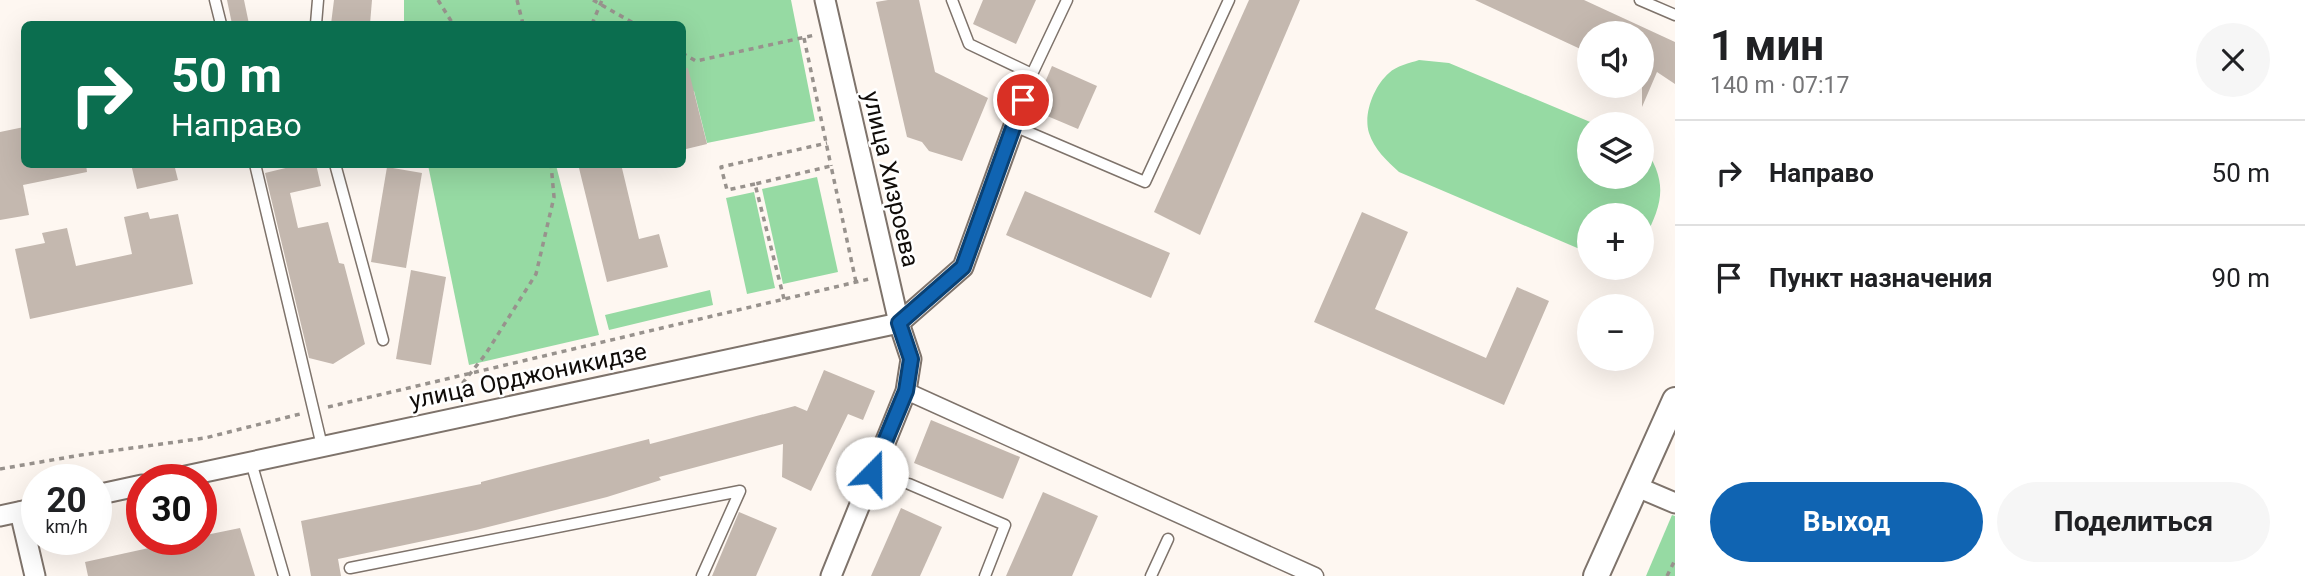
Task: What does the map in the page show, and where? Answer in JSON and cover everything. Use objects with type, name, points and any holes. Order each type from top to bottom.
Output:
[{"type":"street","name":"улица Хизроева","points":[[825,0],[887,274],[911,359],[906,391],[831,576]]},
{"type":"street","points":[[899,323],[963,267],[1014,126]]},
{"type":"street","name":"улица Орджоникидзе","points":[[217,469],[899,323]]},
{"type":"street","points":[[906,391],[1315,576]]},
{"type":"street","points":[[1596,576],[1675,400]]},
{"type":"street","points":[[1635,486],[1675,503]]},
{"type":"street","points":[[0,516],[21,512]]},
{"type":"street","points":[[33,555],[36,576]]},
{"type":"lane","points":[[215,0],[220,21]]},
{"type":"lane","points":[[316,21],[318,0]]},
{"type":"lane","points":[[952,0],[969,44],[1032,74]]},
{"type":"lane","points":[[1067,0],[1032,74],[1014,126],[1145,182],[1229,0]]},
{"type":"lane","points":[[1640,0],[1675,15]]},
{"type":"lane","points":[[256,168],[322,446]]},
{"type":"lane","points":[[336,168],[383,341]]},
{"type":"lane","points":[[251,461],[284,576]]},
{"type":"lane","points":[[909,484],[1005,525],[985,576]]},
{"type":"lane","points":[[350,568],[740,491],[702,576]]},
{"type":"lane","points":[[1151,576],[1168,539]]},
{"type":"path","points":[[438,0],[451,21]]},
{"type":"path","points":[[517,0],[522,21]]},
{"type":"path","points":[[593,0],[601,2],[630,21]]},
{"type":"path","points":[[593,21],[601,2]]},
{"type":"path","points":[[686,55],[696,61],[832,32]]},
{"type":"path","points":[[804,38],[856,282]]},
{"type":"path","points":[[827,143],[721,167],[727,190],[831,166]]},
{"type":"path","points":[[431,422],[472,374],[536,274],[554,197],[551,168]]},
{"type":"path","points":[[755,184],[784,299]]},
{"type":"path","points":[[0,469],[81,454],[205,438],[887,274]]},
{"type":"path","points":[[1667,576],[1675,560]]},
{"type":"green space","points":[[404,0],[791,0],[815,121],[707,143],[694,91],[686,93],[686,21],[404,21]]},
{"type":"green space","points":[[1419,60],[1449,63],[1577,116],[1577,189],[1654,189],[1654,165],[1660,191],[1654,218],[1654,203],[1577,203],[1577,248],[1399,172],[1371,139],[1367,117],[1379,85],[1389,73]]},
{"type":"green space","points":[[429,168],[557,168],[599,335],[469,365]]},
{"type":"green space","points":[[817,177],[838,272],[783,284],[762,189]]},
{"type":"green space","points":[[754,192],[775,288],[747,294],[726,198]]},
{"type":"green space","points":[[710,290],[713,305],[609,330],[605,315]]},
{"type":"green space","points":[[1672,515],[1675,516],[1675,576],[1646,576]]},
{"type":"building","points":[[227,0],[244,0],[248,21],[231,21]]},
{"type":"building","points":[[334,0],[372,0],[370,21],[331,21]]},
{"type":"building","points":[[919,0],[935,72],[988,98],[962,161],[929,151],[922,142],[907,137],[876,2]]},
{"type":"building","points":[[983,0],[1036,0],[1016,44],[973,24]]},
{"type":"building","points":[[1249,0],[1300,0],[1200,235],[1154,212]]},
{"type":"building","points":[[1475,0],[1584,0],[1630,21],[1577,21],[1577,47]]},
{"type":"building","points":[[1654,32],[1675,42],[1675,84],[1657,72],[1654,79]]},
{"type":"building","points":[[1052,66],[1097,86],[1078,129],[1033,110]]},
{"type":"building","points":[[686,68],[707,144],[686,149]]},
{"type":"building","points":[[21,128],[21,168],[86,168],[87,172],[23,185],[29,215],[0,220],[0,132]]},
{"type":"building","points":[[132,168],[175,168],[178,180],[137,189]]},
{"type":"building","points":[[286,168],[317,168],[321,186],[290,193],[298,228],[328,222],[339,263],[344,264],[365,344],[333,364],[309,358],[265,173]]},
{"type":"building","points":[[387,168],[422,173],[406,268],[371,262]]},
{"type":"building","points":[[579,168],[622,168],[639,239],[659,234],[668,267],[607,282]]},
{"type":"building","points":[[1025,191],[1170,253],[1151,298],[1006,235]]},
{"type":"building","points":[[148,212],[150,219],[178,214],[193,284],[30,319],[15,249],[45,243],[42,233],[67,228],[76,266],[132,254],[124,217]]},
{"type":"building","points":[[1362,212],[1408,232],[1375,309],[1486,358],[1517,287],[1549,301],[1504,405],[1314,322]]},
{"type":"building","points":[[411,270],[446,277],[431,365],[396,359]]},
{"type":"building","points":[[824,370],[875,391],[863,420],[848,414],[811,491],[782,477],[783,444],[659,477],[661,480],[607,497],[476,530],[338,559],[341,576],[311,576],[301,521],[481,484],[649,439],[650,444],[795,406],[807,411]]},
{"type":"building","points":[[931,420],[1020,457],[1003,499],[914,463]]},
{"type":"building","points":[[1043,492],[1098,516],[1072,576],[1006,576]]},
{"type":"building","points":[[901,508],[942,527],[920,576],[871,576]]},
{"type":"building","points":[[739,512],[777,528],[756,576],[712,576]]},
{"type":"building","points":[[240,528],[255,576],[88,576],[85,562],[126,553],[217,555],[217,533]]},
{"type":"route","points":[[872,473],[906,391],[911,359],[899,323],[963,267],[1023,100]]}]
